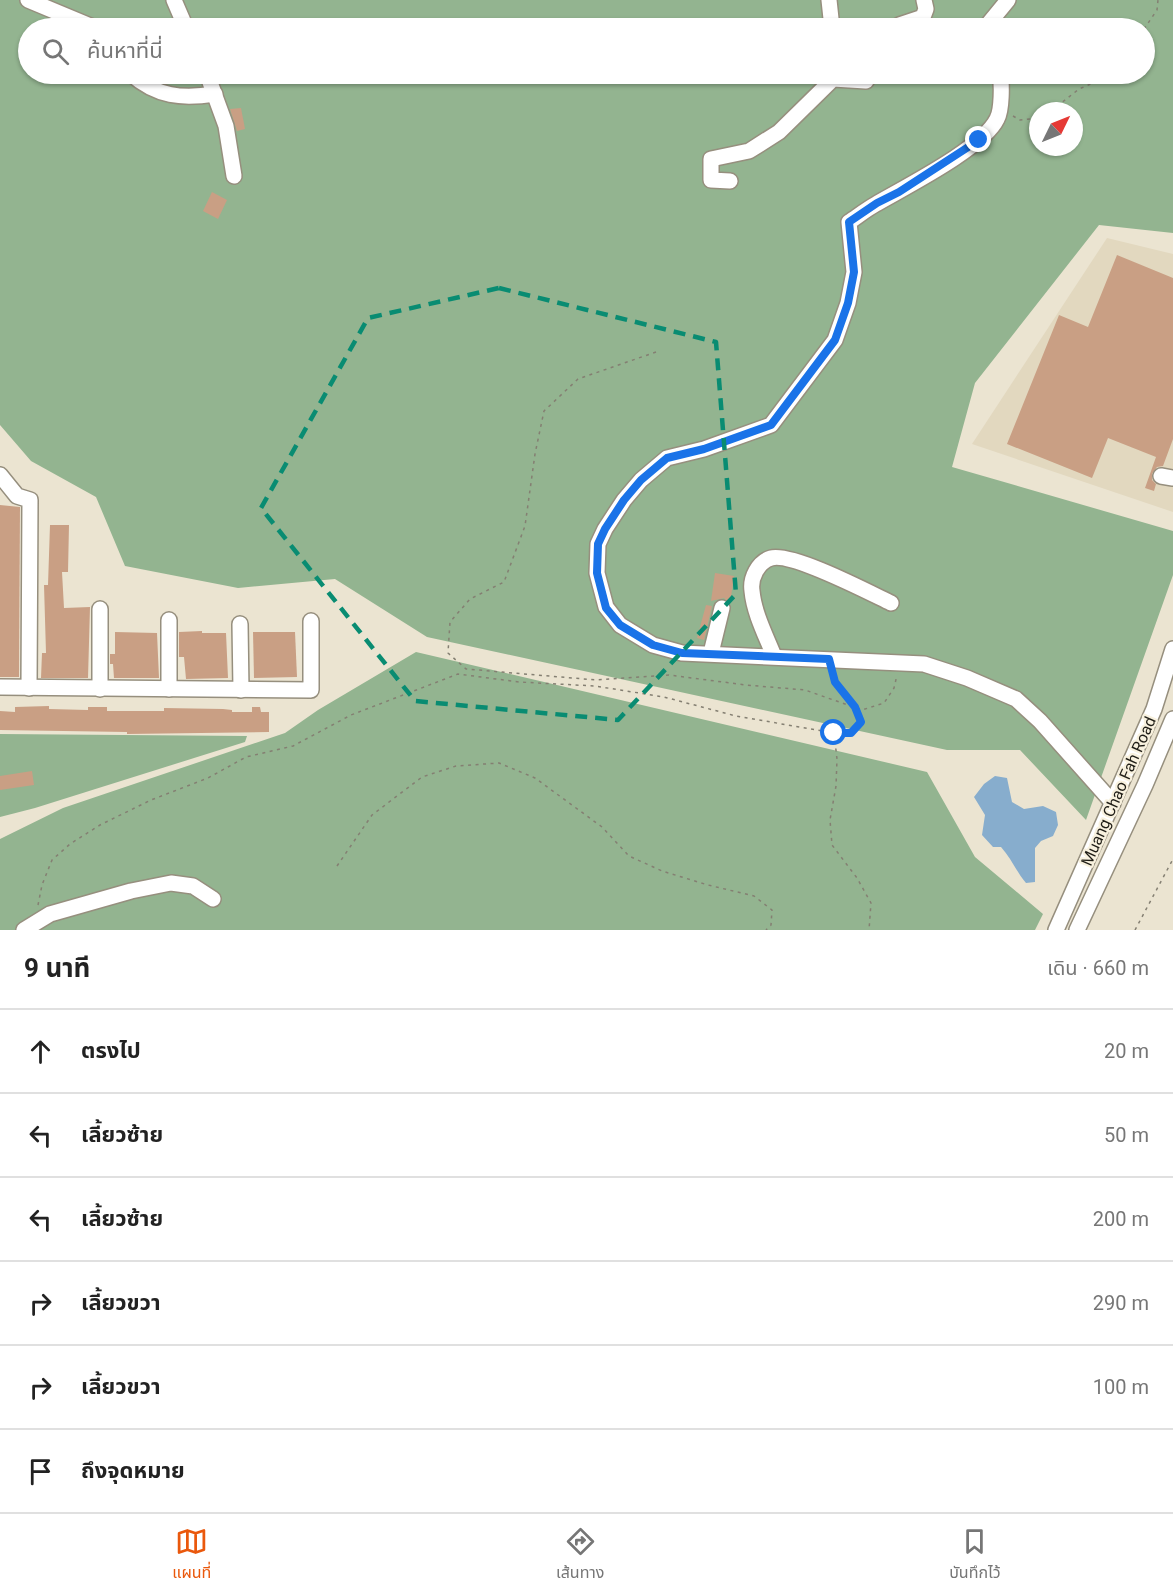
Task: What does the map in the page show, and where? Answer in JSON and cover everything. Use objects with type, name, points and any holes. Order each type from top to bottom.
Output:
[{"type":"street","points":[[28,0],[71,18]]},
{"type":"street","points":[[174,0],[182,18]]},
{"type":"street","points":[[829,0],[831,18]]},
{"type":"street","points":[[920,18],[923,17],[926,9],[924,0]]},
{"type":"street","points":[[993,18],[1008,0]]},
{"type":"street","points":[[145,84],[157,92],[189,98],[215,94]]},
{"type":"street","points":[[211,84],[226,126],[234,176]]},
{"type":"street","points":[[730,180],[711,180],[711,159],[749,151],[779,132],[828,84]]},
{"type":"street","points":[[1002,84],[998,119],[979,140],[849,222],[854,272],[848,303],[835,340],[771,425],[704,449],[667,458],[641,480],[624,500],[605,529],[598,544],[597,573],[606,608],[620,625],[653,645],[682,653],[924,664],[967,678],[1016,699],[1040,721],[1113,803]]},
{"type":"street","points":[[0,475],[16,496],[30,500],[29,688]]},
{"type":"street","points":[[774,656],[752,591],[754,574],[763,563],[773,558],[794,560],[891,603]]},
{"type":"street","points":[[711,653],[722,608]]},
{"type":"street","points":[[100,609],[100,688]]},
{"type":"street","points":[[169,620],[169,689]]},
{"type":"street","points":[[0,687],[311,690],[311,621]]},
{"type":"street","points":[[240,624],[241,690]]},
{"type":"street","name":"Muang Chao Fah Road","points":[[1056,930],[1154,709],[1173,649]]},
{"type":"street","name":"Muang Chao Fah Road","points":[[1077,930],[1145,785],[1173,719]]},
{"type":"street","points":[[24,930],[50,914],[131,891],[171,883],[193,886],[213,899]]},
{"type":"path","points":[[1152,18],[1157,10],[1158,0]]},
{"type":"path","points":[[1062,102],[1089,84]]},
{"type":"path","points":[[999,108],[1020,120],[1029,119]]},
{"type":"path","points":[[656,352],[578,379],[544,411],[535,454],[525,526],[504,582],[470,599],[450,622],[448,653],[466,669],[596,680],[669,675],[806,690],[862,710],[884,703],[894,688],[900,662]]},
{"type":"path","points":[[38,905],[42,885],[52,860],[70,844],[100,825],[151,800],[208,778],[246,758],[293,746],[351,715],[458,674],[519,682],[595,686],[664,698],[736,716],[834,733],[851,733],[861,722],[855,707],[835,682],[829,659]]},
{"type":"path","points":[[834,733],[837,759],[836,786],[830,820],[832,845],[857,878],[871,903],[869,930]]},
{"type":"path","points":[[337,866],[372,814],[422,777],[456,766],[499,764],[535,778],[602,827],[629,856],[662,871],[754,896],[772,910],[771,926],[766,930]]},
{"type":"path","points":[[1135,930],[1173,859]]},
{"type":"highlighted area","points":[[499,288],[716,342],[736,594],[618,720],[415,701],[261,508],[368,318]]},
{"type":"shaded area","points":[[1107,238],[1173,254],[1173,512],[972,444]]},
{"type":"green space","points":[[0,0],[1173,0],[1173,233],[1099,225],[975,383],[952,467],[1173,531],[1173,575],[1086,820],[1020,750],[947,750],[427,637],[335,579],[238,588],[125,566],[96,497],[31,461],[0,425]]},
{"type":"green space","points":[[416,652],[927,772],[975,857],[1043,914],[1035,930],[0,930],[0,839],[63,808],[285,733],[318,710]]},
{"type":"green space","points":[[0,734],[247,736],[245,742],[0,817]]},
{"type":"water","points":[[995,776],[1007,778],[1012,802],[1024,809],[1043,806],[1056,812],[1058,825],[1053,836],[1041,841],[1035,848],[1035,882],[1026,883],[1001,847],[993,847],[982,835],[985,815],[974,797],[984,784]]},
{"type":"building","points":[[241,108],[245,129],[237,131],[230,109]]},
{"type":"building","points":[[212,192],[227,200],[218,219],[203,211]]},
{"type":"building","points":[[1117,255],[1173,278],[1173,439],[1163,466],[1157,467],[1152,474],[1152,480],[1156,484],[1154,491],[1145,488],[1156,457],[1108,438],[1092,478],[1007,444],[1059,315],[1088,327]]},
{"type":"building","points":[[0,505],[20,507],[19,677],[0,677]]},
{"type":"building","points":[[50,525],[69,525],[68,572],[62,572],[64,608],[90,607],[88,678],[41,678],[42,653],[46,653],[44,585],[48,585]]},
{"type":"building","points":[[715,573],[734,576],[730,604],[724,598],[711,601]]},
{"type":"building","points":[[706,605],[712,606],[704,640],[697,638]]},
{"type":"building","points":[[202,631],[202,633],[226,633],[228,678],[186,679],[184,657],[179,657],[179,632]]},
{"type":"building","points":[[115,632],[157,633],[159,678],[114,678],[110,654],[115,654]]},
{"type":"building","points":[[253,632],[295,632],[297,677],[254,678]]},
{"type":"building","points":[[49,706],[49,709],[88,710],[88,707],[107,707],[107,711],[164,711],[164,708],[223,709],[232,710],[232,712],[252,712],[252,707],[260,707],[261,712],[269,712],[269,732],[127,734],[127,732],[0,730],[0,711],[15,712],[15,707]]},
{"type":"building","points":[[32,771],[34,785],[0,790],[0,776]]},
{"type":"route","points":[[834,733],[851,733],[861,722],[855,707],[835,682],[829,659],[682,653],[653,645],[620,625],[606,608],[597,573],[598,544],[624,500],[641,480],[667,458],[704,449],[771,425],[835,340],[848,303],[854,272],[849,222],[979,140]]}]
